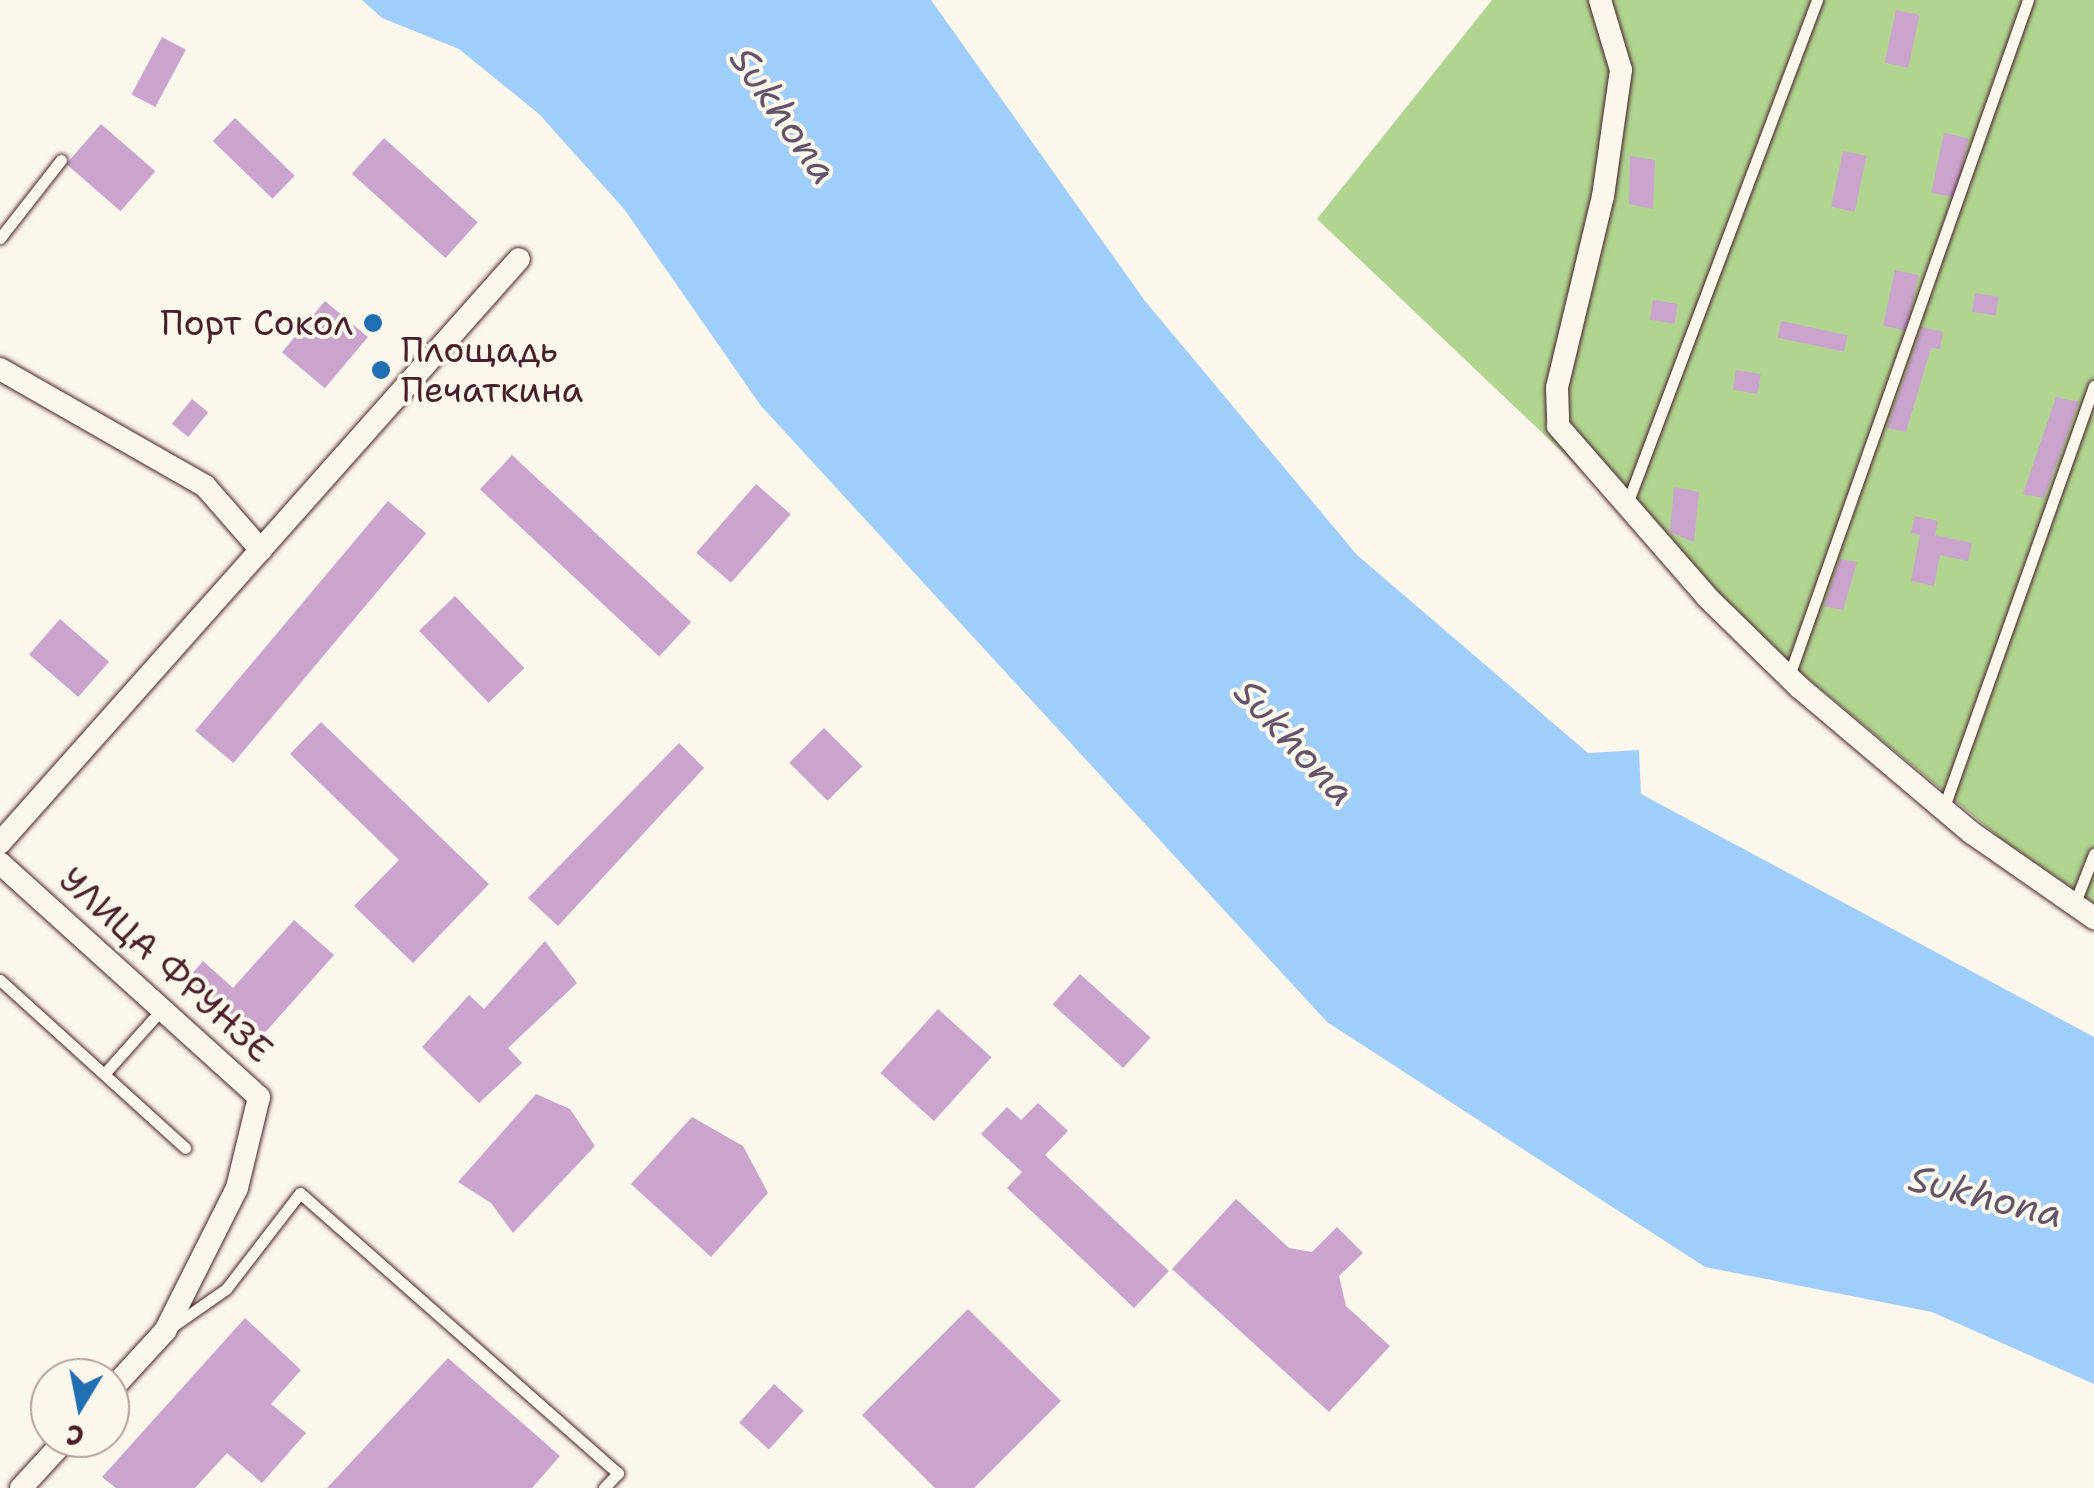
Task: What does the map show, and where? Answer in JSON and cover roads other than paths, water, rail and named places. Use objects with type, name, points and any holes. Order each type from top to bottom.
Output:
[{"type":"street","points":[[1600,0],[1621,70],[1603,196],[1556,388],[1558,426],[1788,676],[1944,807],[2084,912]]},
{"type":"street","points":[[0,843],[519,259]]},
{"type":"street","points":[[0,369],[205,486],[262,550]]},
{"type":"street","name":"УЛИЦА ФРУНЗЕ","points":[[0,863],[259,1096],[237,1188],[165,1331],[130,1369]]},
{"type":"street","points":[[21,1488],[48,1458]]},
{"type":"lane","points":[[1627,504],[1816,0]]},
{"type":"lane","points":[[1788,676],[2028,0]]},
{"type":"lane","points":[[0,238],[62,160]]},
{"type":"lane","points":[[1944,807],[2094,386]]},
{"type":"lane","points":[[2084,912],[2094,854]]},
{"type":"lane","points":[[0,980],[184,1148]]},
{"type":"lane","points":[[104,1074],[162,1009]]},
{"type":"lane","points":[[165,1331],[226,1289],[300,1193],[618,1473],[604,1488]]},
{"type":"water","name":"Sukhona","points":[[362,0],[931,0],[1145,301],[1357,555],[1588,753],[1639,750],[1641,794],[2094,1037],[2094,1384],[1932,1312],[1705,1267],[1327,1022],[761,406],[624,209],[539,114],[459,49],[382,18]]},
{"type":"place","name":"Порт Сокол","points":[[373,323]]},
{"type":"place","name":"Площадь Печаткина","points":[[381,370]]}]
